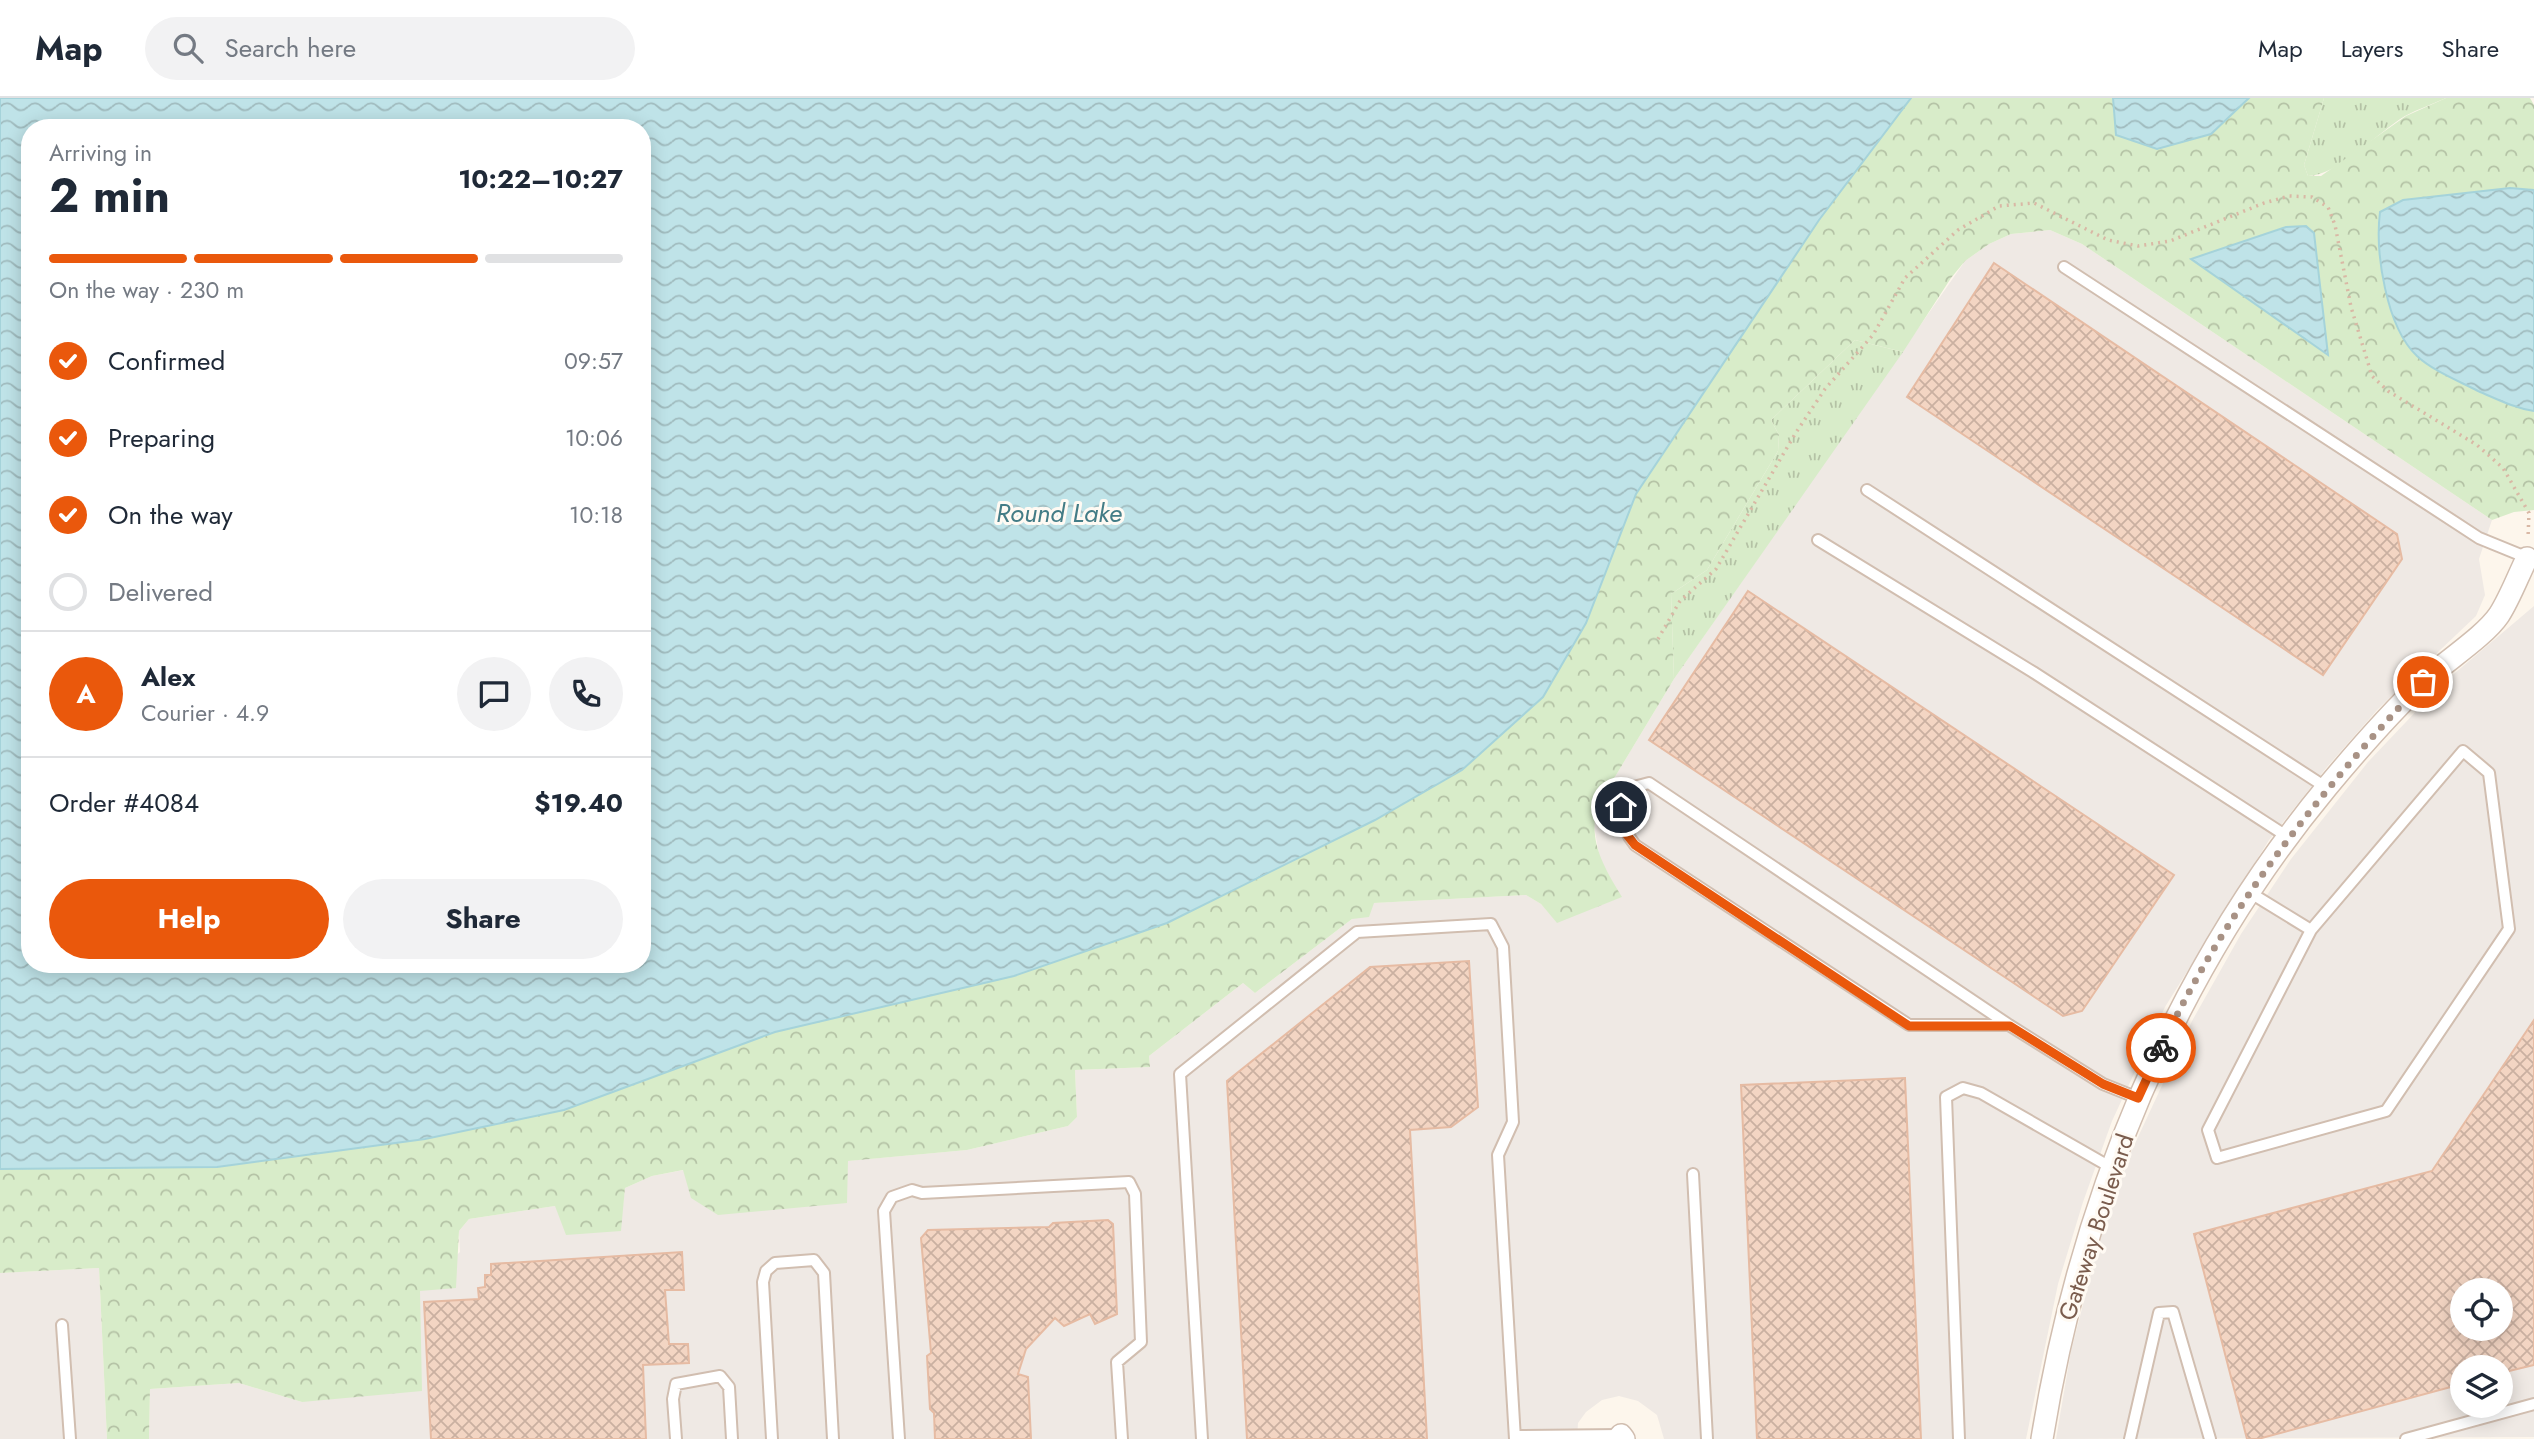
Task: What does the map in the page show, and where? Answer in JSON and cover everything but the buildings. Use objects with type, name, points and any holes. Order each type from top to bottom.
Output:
[{"type":"street","name":"Gateway Boulevard","points":[[2042,1439],[2052,1376],[2068,1309],[2112,1168],[2138,1098],[2172,1024],[2249,892],[2288,837],[2327,788],[2423,682],[2498,617],[2532,562]]},
{"type":"lane","points":[[2064,267],[2479,538],[2532,562]]},
{"type":"lane","points":[[1867,490],[2327,788]]},
{"type":"lane","points":[[1818,540],[2033,672],[2288,837]]},
{"type":"lane","points":[[2463,751],[2489,773],[2509,929],[2386,1111],[2217,1158],[2208,1130],[2311,930],[2463,751]]},
{"type":"lane","points":[[2010,1026],[1909,1026],[1635,845],[1624,831],[1621,807],[1630,788],[1649,783],[2010,1026],[2103,1084],[2138,1098]]},
{"type":"lane","points":[[2249,892],[2311,930]]},
{"type":"lane","points":[[1202,1439],[1180,1074],[1357,932],[1491,924],[1503,947],[1513,1122],[1498,1155],[1515,1437],[1623,1437]]},
{"type":"lane","points":[[1959,1439],[1946,1097],[1963,1088],[1982,1093],[2112,1168]]},
{"type":"lane","points":[[1693,1174],[1707,1439]]},
{"type":"lane","points":[[899,1439],[884,1211],[892,1197],[912,1190],[922,1193],[1129,1182],[1135,1194],[1142,1342],[1117,1362],[1122,1439]]},
{"type":"lane","points":[[772,1439],[763,1282],[766,1272],[775,1263],[814,1260],[824,1273],[833,1439]]},
{"type":"lane","points":[[2130,1439],[2159,1313],[2173,1312],[2210,1439]]},
{"type":"lane","points":[[62,1325],[69,1439]]},
{"type":"lane","points":[[676,1439],[673,1399],[676,1384],[720,1376],[729,1387],[732,1439]]},
{"type":"lane","points":[[2406,1439],[2534,1404]]},
{"type":"path","points":[[1658,639],[1680,601],[1716,569],[1825,389],[1873,335],[1905,278],[1958,230],[1999,206],[2034,203],[2108,240],[2138,246],[2170,242],[2264,203],[2289,196],[2312,197],[2328,207],[2335,225],[2362,351],[2372,376],[2388,391],[2477,444],[2503,468],[2529,513],[2532,562]]},
{"type":"shaded area","points":[[2050,230],[2082,244],[2492,520],[2479,559],[2485,595],[2476,616],[2378,709],[2327,767],[2269,840],[2165,1007],[2112,1121],[2083,1202],[2058,1284],[2026,1439],[1664,1439],[1657,1415],[1638,1401],[1619,1396],[1602,1400],[1586,1412],[1578,1423],[1577,1439],[149,1439],[150,1389],[239,1383],[302,1402],[460,1252],[459,1231],[469,1219],[555,1206],[620,1231],[625,1188],[652,1176],[684,1170],[847,1202],[847,1161],[967,1150],[1068,1126],[1077,1117],[1075,1070],[1150,1067],[1149,1056],[1243,983],[1255,993],[1373,903],[1526,895],[1541,904],[1557,922],[1621,897],[1600,860],[1593,820],[1598,805],[1674,679],[1965,261],[1989,244],[2011,234]]},
{"type":"shaded area","points":[[2534,606],[2534,1437],[2056,1439],[2071,1351],[2100,1239],[2132,1150],[2192,1021],[2241,934],[2291,859],[2368,762],[2442,684]]},
{"type":"shaded area","points":[[99,1268],[107,1439],[0,1439],[0,1273]]},
{"type":"green space","points":[[1911,98],[2113,98],[2116,135],[2211,134],[2249,98],[2324,98],[2304,165],[2308,176],[2321,176],[2406,116],[2446,98],[2530,98],[2534,105],[2534,190],[2510,188],[2403,200],[2378,231],[2391,308],[2409,344],[2446,373],[2503,402],[2534,411],[2534,510],[2514,512],[2492,520],[2082,244],[2050,230],[2011,234],[1989,244],[1965,261],[1903,352],[1855,340],[1771,420],[1779,435],[1778,451],[1707,570],[1671,594],[1674,679],[1598,805],[1595,818],[1596,842],[1604,864],[1622,897],[1557,923],[1541,904],[1526,895],[1374,903],[1369,917],[1352,919],[1255,993],[1243,983],[1149,1056],[1150,1067],[1075,1070],[1077,1117],[1068,1126],[967,1150],[848,1161],[847,1203],[718,1215],[691,1198],[683,1170],[652,1176],[625,1188],[621,1231],[566,1235],[555,1206],[469,1219],[459,1231],[456,1288],[420,1291],[422,1391],[302,1402],[239,1383],[150,1389],[149,1439],[107,1439],[99,1268],[0,1273],[0,1169],[217,1167],[902,1000],[1014,976],[1167,923],[1375,820],[1462,770],[1543,697],[1586,623],[1636,494],[1819,220]],"holes":[[[2306,226],[2192,260],[2286,227]]]},
{"type":"green space","points":[[2324,98],[2446,98],[2405,116],[2332,169],[2308,176],[2304,165]]},
{"type":"green space","points":[[1855,340],[1903,352],[1674,679],[1671,594],[1707,570],[1778,451],[1779,435],[1771,420]]},
{"type":"water","name":"Round Lake","points":[[0,98],[1911,98],[1819,220],[1636,494],[1586,623],[1543,697],[1462,770],[1375,820],[1167,923],[1014,976],[775,1032],[564,1110],[425,1139],[217,1167],[0,1169]]},
{"type":"water","points":[[2113,98],[2249,98],[2211,134],[2157,149],[2116,135]]},
{"type":"water","points":[[2510,188],[2534,190],[2534,411],[2478,391],[2438,371],[2417,356],[2397,327],[2381,267],[2380,212],[2403,200]]},
{"type":"water","points":[[2306,226],[2314,233],[2328,355],[2191,259],[2286,227]]},
{"type":"way so far","points":[[2161,1048],[2210,955],[2288,837],[2373,735],[2423,682]]},
{"type":"route","points":[[1621,807],[1624,831],[1635,845],[1909,1026],[2010,1026],[2103,1084],[2138,1098],[2161,1048]]}]
